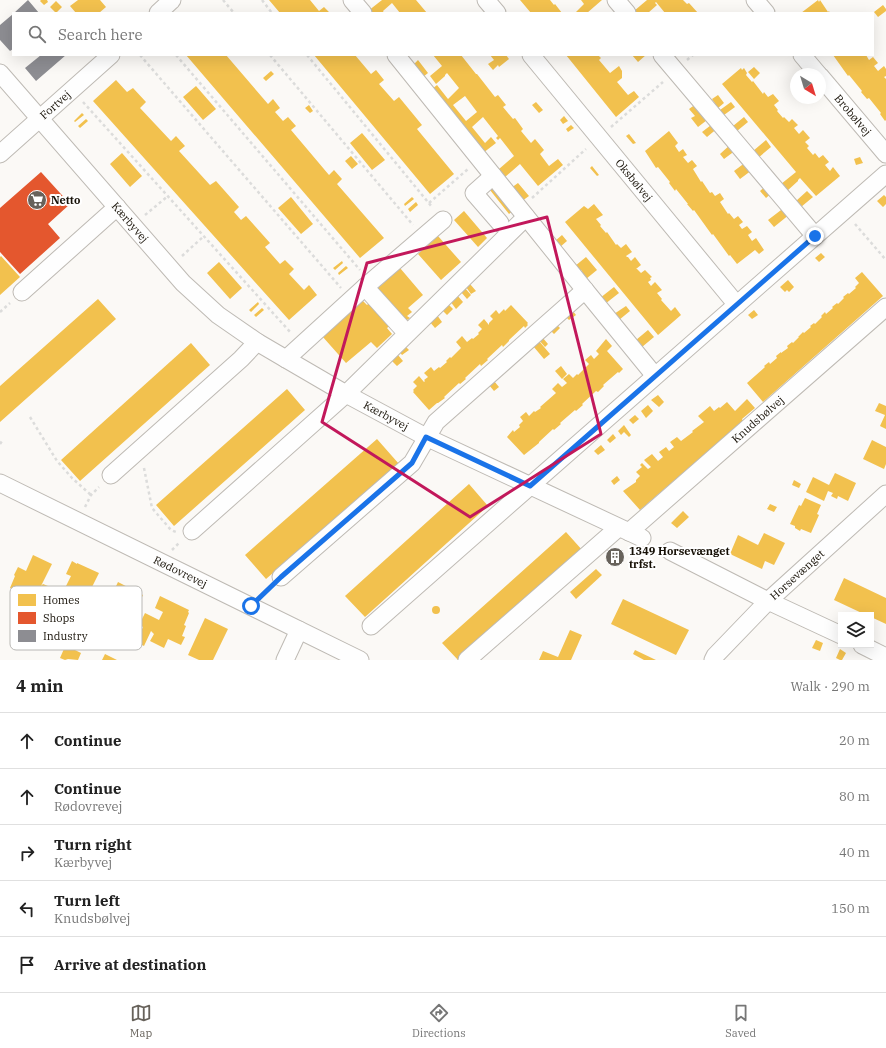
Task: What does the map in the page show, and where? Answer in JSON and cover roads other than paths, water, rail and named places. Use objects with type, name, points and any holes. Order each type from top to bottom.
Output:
[{"type":"street","points":[[159,12],[172,0]]},
{"type":"street","points":[[352,0],[362,12]]},
{"type":"street","points":[[486,0],[496,12]]},
{"type":"street","points":[[616,0],[626,12]]},
{"type":"street","points":[[755,0],[765,12]]},
{"type":"street","name":"Fortvej","points":[[0,154],[110,56]]},
{"type":"street","points":[[397,56],[584,290],[655,376]]},
{"type":"street","name":"Oksbølvej","points":[[532,56],[737,304]]},
{"type":"street","points":[[663,56],[815,236]]},
{"type":"street","name":"Brobølvej","points":[[803,56],[813,68]]},
{"type":"street","name":"Kærbyvej","points":[[0,72],[183,283],[218,315],[257,342],[346,394],[426,437],[630,533]]},
{"type":"street","name":"Brobølvej","points":[[826,83],[886,154]]},
{"type":"street","points":[[371,626],[886,174]]},
{"type":"street","points":[[493,176],[474,193],[500,223]]},
{"type":"street","points":[[22,292],[117,207]]},
{"type":"street","points":[[188,534],[346,394],[526,217]]},
{"type":"street","points":[[286,359],[443,220]]},
{"type":"street","points":[[368,285],[402,328]]},
{"type":"street","points":[[281,577],[412,463],[436,422],[584,290]]},
{"type":"street","name":"Knudsbølvej","points":[[467,660],[630,533],[886,307]]},
{"type":"street","points":[[111,475],[241,359],[257,342]]},
{"type":"street","name":"Rødovrevej","points":[[0,483],[360,660]]},
{"type":"street","name":"Horsevænget","points":[[713,660],[715,656],[768,601],[886,494]]},
{"type":"street","points":[[670,551],[768,601],[838,634]]},
{"type":"street","points":[[285,660],[299,630]]},
{"type":"street","points":[[868,648],[886,657]]},
{"type":"place","name":"Netto","points":[[37,200]]},
{"type":"place","name":"1349 Horsevænget trfst.","points":[[615,557]]}]
